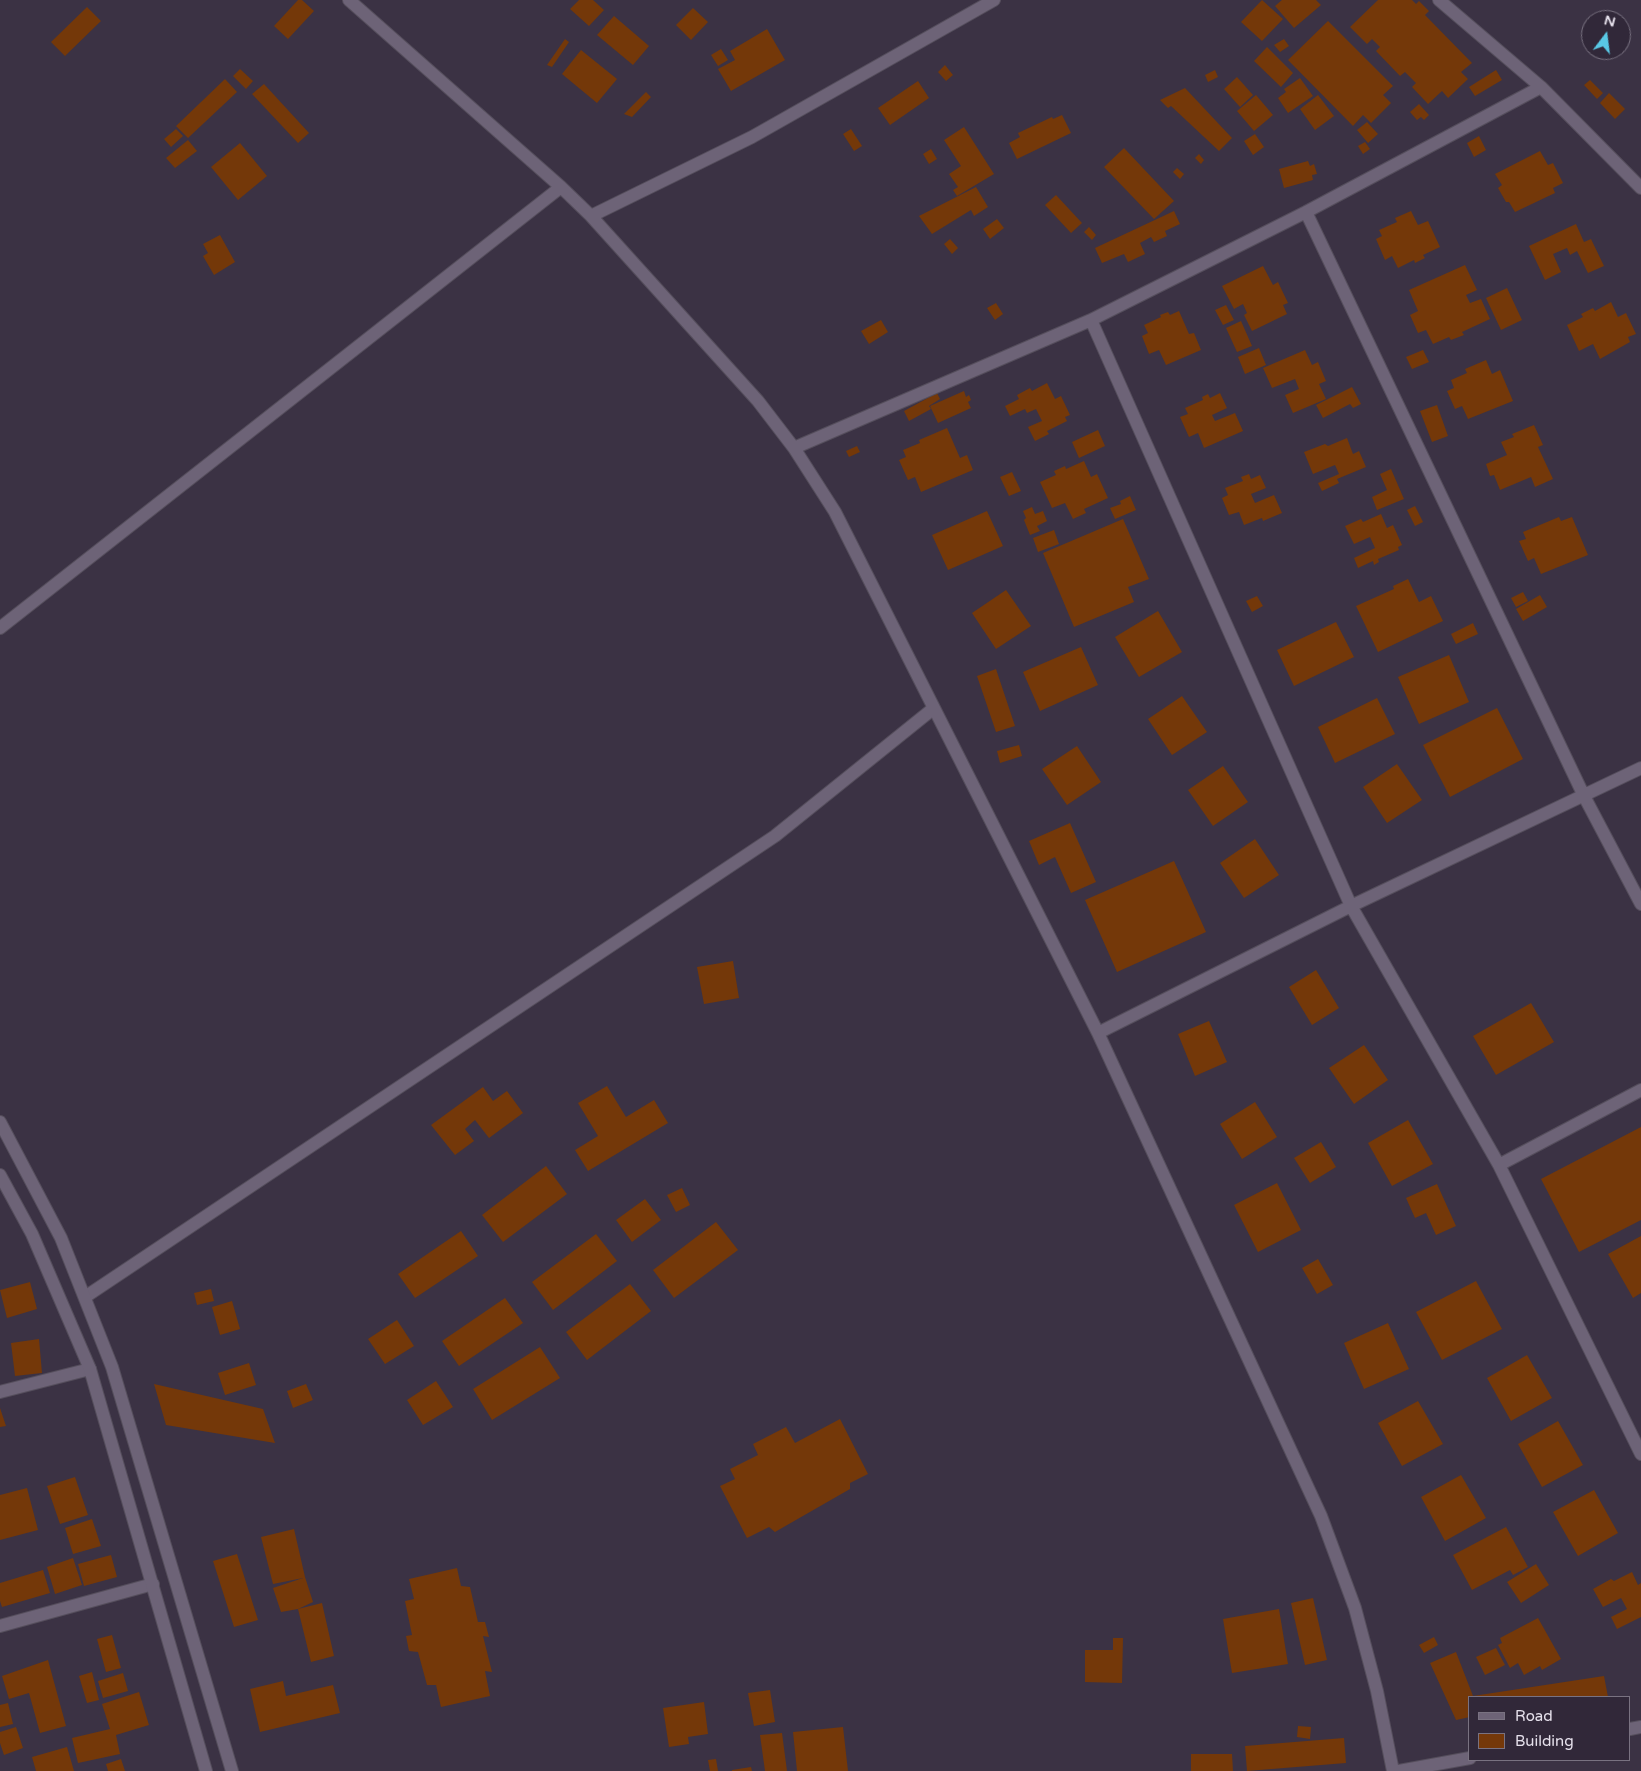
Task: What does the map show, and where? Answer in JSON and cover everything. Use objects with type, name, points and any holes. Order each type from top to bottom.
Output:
[{"type":"street","points":[[350,0],[561,187],[591,216],[758,401],[794,448],[835,512],[1098,1033],[1321,1516],[1355,1608],[1377,1691],[1393,1771]]},
{"type":"street","points":[[591,216],[752,137],[994,0]]},
{"type":"street","points":[[1439,0],[1541,87],[1641,188]]},
{"type":"street","points":[[794,448],[1091,320],[1306,212],[1541,87]]},
{"type":"street","points":[[0,628],[561,187]]},
{"type":"street","points":[[1306,212],[1584,796],[1641,904]]},
{"type":"street","points":[[1091,320],[1351,906],[1499,1165],[1641,1454]]},
{"type":"street","points":[[84,1297],[775,836],[934,708]]},
{"type":"street","points":[[1098,1033],[1351,906],[1641,768]]},
{"type":"street","points":[[1499,1165],[1641,1090]]},
{"type":"street","points":[[0,1122],[61,1238],[112,1367],[232,1771]]},
{"type":"street","points":[[0,1175],[32,1234],[90,1369],[206,1771]]},
{"type":"street","points":[[0,1392],[90,1369]]},
{"type":"street","points":[[0,1626],[153,1584]]},
{"type":"street","points":[[1399,1771],[1468,1758]]},
{"type":"building","points":[[298,0],[302,0],[314,11],[288,39],[274,26]]},
{"type":"building","points":[[579,0],[593,0],[604,10],[589,26],[570,9]]},
{"type":"building","points":[[1262,0],[1283,19],[1262,41],[1241,22]]},
{"type":"building","points":[[1282,0],[1316,0],[1321,5],[1294,28],[1275,6]]},
{"type":"building","points":[[1378,0],[1412,0],[1416,4],[1419,1],[1429,11],[1425,15],[1472,63],[1461,72],[1468,79],[1448,98],[1442,91],[1428,104],[1412,87],[1416,83],[1405,72],[1400,76],[1376,51],[1380,47],[1372,39],[1367,44],[1350,27]]},
{"type":"building","points":[[87,7],[101,21],[65,56],[51,42]]},
{"type":"building","points":[[693,8],[708,22],[691,40],[676,25]]},
{"type":"building","points":[[614,16],[649,46],[633,65],[597,35]]},
{"type":"building","points":[[1328,21],[1393,86],[1383,95],[1391,103],[1371,123],[1363,115],[1353,126],[1288,60]]},
{"type":"building","points":[[767,29],[785,60],[731,91],[718,69],[735,60],[730,51]]},
{"type":"building","points":[[565,39],[569,42],[552,67],[547,65]]},
{"type":"building","points":[[1284,39],[1289,46],[1280,52],[1274,45]]},
{"type":"building","points":[[1267,47],[1293,73],[1281,87],[1254,61]]},
{"type":"building","points":[[721,49],[728,60],[718,66],[711,55]]},
{"type":"building","points":[[581,50],[617,79],[597,103],[562,74]]},
{"type":"building","points":[[945,65],[953,75],[946,81],[938,72]]},
{"type":"building","points":[[240,69],[253,81],[246,89],[233,76]]},
{"type":"building","points":[[1215,70],[1218,77],[1208,82],[1205,75]]},
{"type":"building","points":[[1496,70],[1502,80],[1475,96],[1469,87]]},
{"type":"building","points":[[1237,77],[1253,95],[1240,107],[1224,89]]},
{"type":"building","points":[[1300,78],[1313,96],[1288,113],[1278,98],[1286,92],[1284,89]]},
{"type":"building","points":[[225,79],[237,92],[188,138],[176,126]]},
{"type":"building","points":[[1590,80],[1603,93],[1597,99],[1584,85]]},
{"type":"building","points":[[918,81],[929,98],[890,125],[878,108]]},
{"type":"building","points":[[264,84],[309,133],[298,143],[252,94]]},
{"type":"building","points":[[1185,88],[1232,138],[1219,151],[1171,106],[1168,108],[1160,100]]},
{"type":"building","points":[[646,92],[651,97],[632,117],[624,114]]},
{"type":"building","points":[[1609,93],[1625,109],[1615,119],[1600,103]]},
{"type":"building","points":[[1256,95],[1273,115],[1254,131],[1237,111]]},
{"type":"building","points":[[1318,95],[1334,116],[1315,130],[1300,109]]},
{"type":"building","points":[[1419,104],[1429,115],[1424,120],[1421,117],[1417,120],[1410,112]]},
{"type":"building","points":[[1062,115],[1071,133],[1017,159],[1009,143],[1020,137],[1018,133],[1052,117],[1053,119]]},
{"type":"building","points":[[1367,122],[1378,134],[1368,143],[1357,130]]},
{"type":"building","points":[[964,127],[994,174],[957,196],[953,190],[958,187],[949,174],[961,166],[944,140]]},
{"type":"building","points":[[176,129],[183,136],[171,147],[164,139]]},
{"type":"building","points":[[851,129],[862,146],[854,151],[843,134]]},
{"type":"building","points":[[1255,134],[1264,147],[1253,155],[1244,141]]},
{"type":"building","points":[[1479,136],[1486,150],[1474,157],[1467,143]]},
{"type":"building","points":[[188,140],[197,151],[175,168],[166,158]]},
{"type":"building","points":[[1365,142],[1370,149],[1363,154],[1358,146]]},
{"type":"building","points":[[240,143],[267,176],[238,200],[211,167]]},
{"type":"building","points":[[1124,148],[1174,201],[1154,219],[1104,167]]},
{"type":"building","points":[[931,149],[937,159],[929,164],[923,154]]},
{"type":"building","points":[[1540,151],[1548,165],[1553,163],[1563,183],[1553,188],[1555,193],[1515,212],[1509,202],[1506,202],[1498,188],[1502,185],[1495,174]]},
{"type":"building","points":[[1199,154],[1204,160],[1201,164],[1195,158]]},
{"type":"building","points":[[1308,161],[1310,166],[1314,164],[1317,174],[1312,175],[1313,180],[1284,188],[1279,169]]},
{"type":"building","points":[[1177,168],[1184,174],[1180,179],[1173,172]]},
{"type":"building","points":[[976,187],[988,207],[974,216],[971,210],[932,234],[919,216]]},
{"type":"building","points":[[1056,195],[1082,223],[1071,233],[1045,205]]},
{"type":"building","points":[[1174,211],[1180,224],[1165,231],[1167,236],[1154,242],[1151,237],[1140,243],[1145,254],[1128,262],[1124,254],[1102,263],[1095,248]]},
{"type":"building","points":[[1411,211],[1418,225],[1428,221],[1440,247],[1423,255],[1425,258],[1415,263],[1414,260],[1398,268],[1392,256],[1385,260],[1376,239],[1382,236],[1379,230],[1397,222],[1395,218]]},
{"type":"building","points":[[997,219],[1004,228],[990,239],[983,229]]},
{"type":"building","points":[[1576,224],[1584,242],[1591,239],[1604,266],[1588,273],[1577,251],[1570,255],[1567,248],[1553,254],[1561,272],[1545,280],[1529,246]]},
{"type":"building","points":[[1089,227],[1096,235],[1092,240],[1084,232]]},
{"type":"building","points":[[220,235],[235,262],[214,275],[203,256],[208,253],[203,244]]},
{"type":"building","points":[[950,239],[958,248],[952,254],[944,244]]},
{"type":"building","points":[[1465,265],[1477,290],[1466,295],[1470,303],[1481,299],[1490,319],[1462,332],[1464,335],[1451,340],[1449,337],[1433,344],[1426,330],[1418,333],[1410,315],[1418,311],[1409,290]]},
{"type":"building","points":[[1263,266],[1273,285],[1278,282],[1288,303],[1283,305],[1287,314],[1252,331],[1244,315],[1247,313],[1243,304],[1234,309],[1222,286]]},
{"type":"building","points":[[1507,288],[1522,320],[1501,330],[1486,298]]},
{"type":"building","points":[[1611,302],[1618,317],[1626,313],[1636,334],[1628,337],[1630,342],[1600,359],[1593,344],[1579,351],[1567,325],[1583,317],[1581,314],[1593,308],[1595,311]]},
{"type":"building","points":[[996,303],[1003,314],[995,320],[987,308]]},
{"type":"building","points":[[1226,305],[1234,320],[1223,325],[1215,310]]},
{"type":"building","points":[[1179,311],[1189,334],[1194,333],[1201,350],[1166,365],[1159,350],[1149,354],[1142,336],[1148,333],[1144,325],[1161,317],[1160,315],[1168,312],[1170,315]]},
{"type":"building","points":[[881,320],[888,332],[869,344],[861,331]]},
{"type":"building","points":[[1241,321],[1252,346],[1237,352],[1226,328]]},
{"type":"building","points":[[1259,348],[1266,365],[1245,374],[1238,357]]},
{"type":"building","points":[[1305,350],[1312,365],[1318,362],[1326,381],[1319,384],[1326,399],[1293,413],[1285,395],[1299,389],[1295,379],[1272,388],[1263,368]]},
{"type":"building","points":[[1423,350],[1429,362],[1412,369],[1406,357]]},
{"type":"building","points":[[1486,360],[1492,374],[1500,370],[1513,401],[1468,419],[1462,406],[1455,409],[1447,391],[1454,388],[1451,380],[1467,373],[1465,369]]},
{"type":"building","points":[[1047,383],[1055,399],[1061,396],[1070,415],[1065,417],[1067,421],[1047,431],[1049,434],[1035,441],[1028,427],[1042,421],[1036,409],[1027,413],[1025,409],[1010,416],[1005,406],[1019,399],[1017,395],[1030,388],[1032,391]]},
{"type":"building","points":[[1352,387],[1361,404],[1353,408],[1350,404],[1323,418],[1316,405]]},
{"type":"building","points":[[964,391],[966,397],[969,395],[971,400],[968,402],[971,408],[938,423],[930,406]]},
{"type":"building","points":[[937,393],[940,399],[929,406],[931,409],[909,421],[904,411]]},
{"type":"building","points":[[1220,393],[1227,408],[1212,415],[1215,421],[1235,413],[1243,431],[1204,448],[1198,433],[1189,437],[1180,417],[1188,414],[1185,408],[1203,400],[1202,397],[1208,394],[1210,398]]},
{"type":"building","points":[[1437,405],[1448,436],[1432,442],[1420,411]]},
{"type":"building","points":[[1534,425],[1543,445],[1538,447],[1553,479],[1535,487],[1531,477],[1500,490],[1494,475],[1490,476],[1486,464],[1507,455],[1501,442],[1514,437],[1512,434]]},
{"type":"building","points":[[947,428],[960,458],[967,455],[973,470],[921,492],[915,477],[908,480],[899,460],[906,457],[903,450],[920,443],[919,440]]},
{"type":"building","points":[[1098,430],[1105,446],[1079,458],[1072,442]]},
{"type":"building","points":[[1347,438],[1353,454],[1359,451],[1366,467],[1337,479],[1339,483],[1322,491],[1318,483],[1339,474],[1335,465],[1313,474],[1304,452],[1325,444],[1328,446]]},
{"type":"building","points":[[857,446],[860,452],[849,457],[846,451]]},
{"type":"building","points":[[1084,461],[1091,477],[1097,474],[1108,498],[1084,509],[1086,513],[1073,519],[1065,503],[1052,508],[1040,482],[1056,475],[1054,471],[1065,466],[1066,469]]},
{"type":"building","points":[[1391,469],[1404,499],[1377,510],[1372,497],[1387,490],[1380,474]]},
{"type":"building","points":[[1012,472],[1021,491],[1009,496],[1000,477]]},
{"type":"building","points":[[1249,474],[1251,479],[1260,475],[1266,488],[1251,494],[1255,503],[1274,495],[1282,513],[1263,521],[1262,518],[1244,525],[1239,512],[1229,515],[1222,498],[1228,495],[1225,488],[1243,481],[1241,477]]},
{"type":"building","points":[[1130,496],[1136,510],[1115,519],[1110,508],[1121,504],[1120,501]]},
{"type":"building","points":[[1415,506],[1423,522],[1415,526],[1407,510]]},
{"type":"building","points":[[1032,507],[1035,514],[1043,511],[1047,521],[1037,526],[1040,531],[1030,535],[1024,520],[1026,518],[1023,511]]},
{"type":"building","points":[[987,511],[1003,546],[948,570],[932,535]]},
{"type":"building","points":[[1381,514],[1387,528],[1393,525],[1402,545],[1398,547],[1399,550],[1378,559],[1379,562],[1374,565],[1373,561],[1358,568],[1354,558],[1375,548],[1370,537],[1354,544],[1345,526],[1361,519],[1363,522]]},
{"type":"building","points":[[1559,517],[1561,521],[1572,517],[1588,555],[1541,574],[1534,558],[1528,561],[1519,541],[1526,539],[1523,532]]},
{"type":"building","points":[[1123,519],[1149,579],[1128,587],[1134,602],[1074,627],[1043,553]]},
{"type":"building","points":[[1054,530],[1059,544],[1038,552],[1033,538]]},
{"type":"building","points":[[1408,579],[1419,602],[1431,596],[1443,621],[1378,652],[1356,606],[1394,589],[1393,586]]},
{"type":"building","points":[[1006,590],[1031,626],[996,649],[972,613]]},
{"type":"building","points":[[1523,592],[1528,601],[1516,607],[1511,598]]},
{"type":"building","points":[[1540,595],[1547,607],[1523,621],[1516,609]]},
{"type":"building","points":[[1257,596],[1263,606],[1252,612],[1246,601]]},
{"type":"building","points":[[1158,611],[1182,652],[1139,677],[1115,637]]},
{"type":"building","points":[[1336,622],[1354,657],[1294,686],[1277,650]]},
{"type":"building","points":[[1473,623],[1478,634],[1456,644],[1451,634]]},
{"type":"building","points":[[1081,647],[1098,685],[1040,711],[1023,672]]},
{"type":"building","points":[[1449,655],[1469,702],[1419,724],[1398,677]]},
{"type":"building","points":[[996,669],[1015,726],[996,732],[977,676]]},
{"type":"building","points":[[1182,696],[1207,732],[1172,755],[1148,719]]},
{"type":"building","points":[[1377,698],[1395,734],[1335,763],[1318,727]]},
{"type":"building","points":[[1497,708],[1523,759],[1450,797],[1423,745]]},
{"type":"building","points":[[1019,745],[1022,756],[1000,763],[997,751]]},
{"type":"building","points":[[1077,746],[1101,782],[1067,805],[1042,769]]},
{"type":"building","points":[[1397,764],[1422,800],[1387,823],[1363,787]]},
{"type":"building","points":[[1223,766],[1248,802],[1213,826],[1188,790]]},
{"type":"building","points":[[1070,823],[1096,882],[1071,893],[1055,857],[1039,865],[1029,841]]},
{"type":"building","points":[[1255,839],[1279,875],[1244,898],[1220,863]]},
{"type":"building","points":[[1174,861],[1206,932],[1117,972],[1085,900]]},
{"type":"building","points":[[733,961],[739,998],[704,1004],[697,967]]},
{"type":"building","points":[[1316,970],[1339,1008],[1312,1025],[1289,987]]},
{"type":"building","points":[[1531,1003],[1554,1042],[1496,1075],[1473,1036]]},
{"type":"building","points":[[1209,1021],[1227,1062],[1195,1076],[1178,1034]]},
{"type":"building","points":[[1364,1045],[1388,1080],[1354,1104],[1329,1068]]},
{"type":"building","points":[[607,1086],[626,1117],[654,1100],[668,1123],[588,1171],[575,1150],[598,1136],[578,1103]]},
{"type":"building","points":[[483,1087],[493,1101],[507,1091],[523,1113],[489,1138],[475,1120],[465,1129],[474,1141],[455,1155],[431,1125]]},
{"type":"building","points":[[1255,1102],[1277,1137],[1242,1159],[1220,1124]]},
{"type":"building","points":[[1408,1120],[1433,1164],[1392,1186],[1368,1143]]},
{"type":"building","points":[[1641,1127],[1641,1220],[1579,1252],[1541,1179]]},
{"type":"building","points":[[1321,1142],[1336,1167],[1310,1183],[1294,1158]]},
{"type":"building","points":[[546,1166],[567,1194],[503,1242],[482,1215]]},
{"type":"building","points":[[1277,1183],[1301,1230],[1258,1252],[1234,1205]]},
{"type":"building","points":[[1437,1184],[1456,1226],[1436,1235],[1426,1213],[1415,1218],[1406,1198]]},
{"type":"building","points":[[682,1188],[690,1205],[676,1212],[667,1195]]},
{"type":"building","points":[[645,1199],[661,1220],[632,1242],[616,1220]]},
{"type":"building","points":[[716,1222],[738,1250],[674,1298],[653,1270]]},
{"type":"building","points":[[461,1231],[478,1256],[415,1298],[398,1274]]},
{"type":"building","points":[[596,1234],[617,1261],[553,1310],[532,1282]]},
{"type":"building","points":[[1641,1236],[1641,1293],[1633,1298],[1608,1254]]},
{"type":"building","points":[[1318,1259],[1333,1285],[1317,1294],[1302,1268]]},
{"type":"building","points":[[1476,1281],[1502,1329],[1442,1360],[1416,1312]]},
{"type":"building","points":[[30,1282],[37,1309],[7,1318],[0,1290]]},
{"type":"building","points":[[630,1284],[651,1311],[587,1360],[566,1332]]},
{"type":"building","points":[[211,1289],[214,1301],[197,1305],[194,1293]]},
{"type":"building","points":[[505,1298],[523,1323],[459,1366],[442,1341]]},
{"type":"building","points":[[232,1301],[240,1329],[220,1335],[212,1307]]},
{"type":"building","points":[[397,1320],[414,1346],[385,1364],[368,1339]]},
{"type":"building","points":[[1388,1323],[1409,1369],[1364,1389],[1344,1343]]},
{"type":"building","points":[[39,1339],[42,1373],[15,1376],[11,1343]]},
{"type":"building","points":[[540,1347],[560,1378],[492,1420],[473,1389]]},
{"type":"building","points":[[1527,1355],[1552,1398],[1511,1421],[1487,1378]]},
{"type":"building","points":[[249,1363],[256,1385],[225,1395],[218,1373]]},
{"type":"building","points":[[436,1381],[453,1407],[423,1425],[407,1400]]},
{"type":"building","points":[[154,1384],[263,1409],[275,1443],[166,1425]]},
{"type":"building","points":[[306,1384],[313,1400],[293,1408],[287,1391]]},
{"type":"building","points":[[1418,1401],[1443,1444],[1402,1466],[1378,1423]]},
{"type":"building","points":[[0,1408],[6,1426],[0,1427]]},
{"type":"building","points":[[840,1419],[868,1474],[850,1483],[850,1489],[775,1532],[769,1527],[747,1538],[720,1486],[735,1479],[730,1469],[758,1455],[753,1444],[786,1427],[795,1443]]},
{"type":"building","points":[[1558,1421],[1583,1465],[1542,1487],[1518,1444]]},
{"type":"building","points":[[1461,1475],[1486,1518],[1445,1541],[1421,1497]]},
{"type":"building","points":[[75,1477],[88,1515],[60,1524],[47,1486]]},
{"type":"building","points":[[27,1488],[38,1530],[0,1540],[0,1495]]},
{"type":"building","points":[[1594,1490],[1618,1533],[1578,1556],[1553,1512]]},
{"type":"building","points":[[92,1519],[101,1546],[73,1554],[65,1528]]},
{"type":"building","points":[[1506,1527],[1528,1567],[1513,1575],[1510,1570],[1472,1590],[1453,1555]]},
{"type":"building","points":[[294,1529],[313,1602],[298,1609],[281,1612],[273,1588],[303,1578],[273,1584],[261,1537]]},
{"type":"building","points":[[237,1554],[258,1620],[234,1627],[213,1561]]},
{"type":"building","points":[[111,1555],[117,1577],[84,1586],[78,1564]]},
{"type":"building","points":[[73,1558],[82,1585],[55,1594],[47,1567]]},
{"type":"building","points":[[1536,1564],[1549,1585],[1521,1603],[1507,1582]]},
{"type":"building","points":[[457,1568],[461,1586],[470,1587],[478,1622],[485,1622],[489,1637],[483,1636],[492,1672],[485,1671],[490,1696],[441,1707],[436,1685],[427,1685],[418,1652],[409,1651],[406,1636],[412,1635],[405,1601],[414,1599],[409,1579]]},
{"type":"building","points":[[43,1570],[50,1593],[2,1607],[0,1583]]},
{"type":"building","points":[[1632,1572],[1638,1585],[1641,1583],[1641,1617],[1617,1629],[1611,1617],[1627,1609],[1621,1598],[1603,1607],[1593,1589],[1611,1579],[1614,1581]]},
{"type":"building","points":[[1313,1598],[1327,1660],[1305,1665],[1291,1603]]},
{"type":"building","points":[[322,1603],[334,1656],[311,1662],[298,1609]]},
{"type":"building","points":[[1279,1609],[1288,1664],[1232,1673],[1223,1619]]},
{"type":"building","points":[[1538,1618],[1561,1659],[1542,1670],[1540,1666],[1524,1675],[1518,1663],[1510,1668],[1498,1645],[1502,1643],[1500,1638]]},
{"type":"building","points":[[112,1635],[121,1668],[106,1672],[97,1639]]},
{"type":"building","points":[[1434,1637],[1438,1645],[1424,1653],[1419,1645]]},
{"type":"building","points":[[1113,1638],[1123,1638],[1122,1683],[1085,1682],[1085,1650],[1113,1650]]},
{"type":"building","points":[[1496,1648],[1505,1665],[1485,1675],[1476,1657]]},
{"type":"building","points":[[1456,1652],[1473,1696],[1468,1696],[1468,1717],[1456,1720],[1430,1663]]},
{"type":"building","points":[[48,1660],[66,1726],[40,1733],[29,1693],[9,1699],[2,1676]]},
{"type":"building","points":[[92,1672],[99,1700],[87,1703],[79,1676]]},
{"type":"building","points":[[123,1673],[128,1691],[103,1698],[98,1681]]},
{"type":"building","points":[[1604,1676],[1608,1696],[1473,1696]]},
{"type":"building","points":[[283,1681],[286,1696],[333,1685],[340,1713],[260,1732],[250,1689]]},
{"type":"building","points":[[770,1690],[775,1722],[754,1726],[748,1693]]},
{"type":"building","points":[[139,1692],[149,1725],[116,1735],[120,1754],[78,1763],[72,1738],[110,1729],[102,1704]]},
{"type":"building","points":[[704,1702],[708,1734],[688,1737],[689,1744],[669,1747],[663,1708]]},
{"type":"building","points":[[8,1703],[13,1724],[0,1727],[0,1705]]},
{"type":"building","points":[[1298,1726],[1311,1727],[1310,1739],[1297,1737]]},
{"type":"building","points":[[16,1727],[23,1748],[4,1755],[0,1743],[0,1732]]},
{"type":"building","points":[[843,1727],[848,1771],[797,1771],[793,1732]]},
{"type":"building","points":[[782,1733],[787,1771],[765,1771],[760,1735]]},
{"type":"building","points":[[1344,1738],[1346,1763],[1247,1771],[1245,1746]]},
{"type":"building","points":[[67,1747],[74,1771],[36,1771],[32,1757]]},
{"type":"building","points":[[1191,1754],[1232,1754],[1233,1771],[1191,1771]]},
{"type":"building","points":[[121,1759],[125,1771],[108,1771],[106,1764]]},
{"type":"building","points":[[716,1759],[718,1771],[710,1771],[708,1760]]},
{"type":"building","points":[[751,1767],[752,1771],[732,1771],[732,1770]]}]
